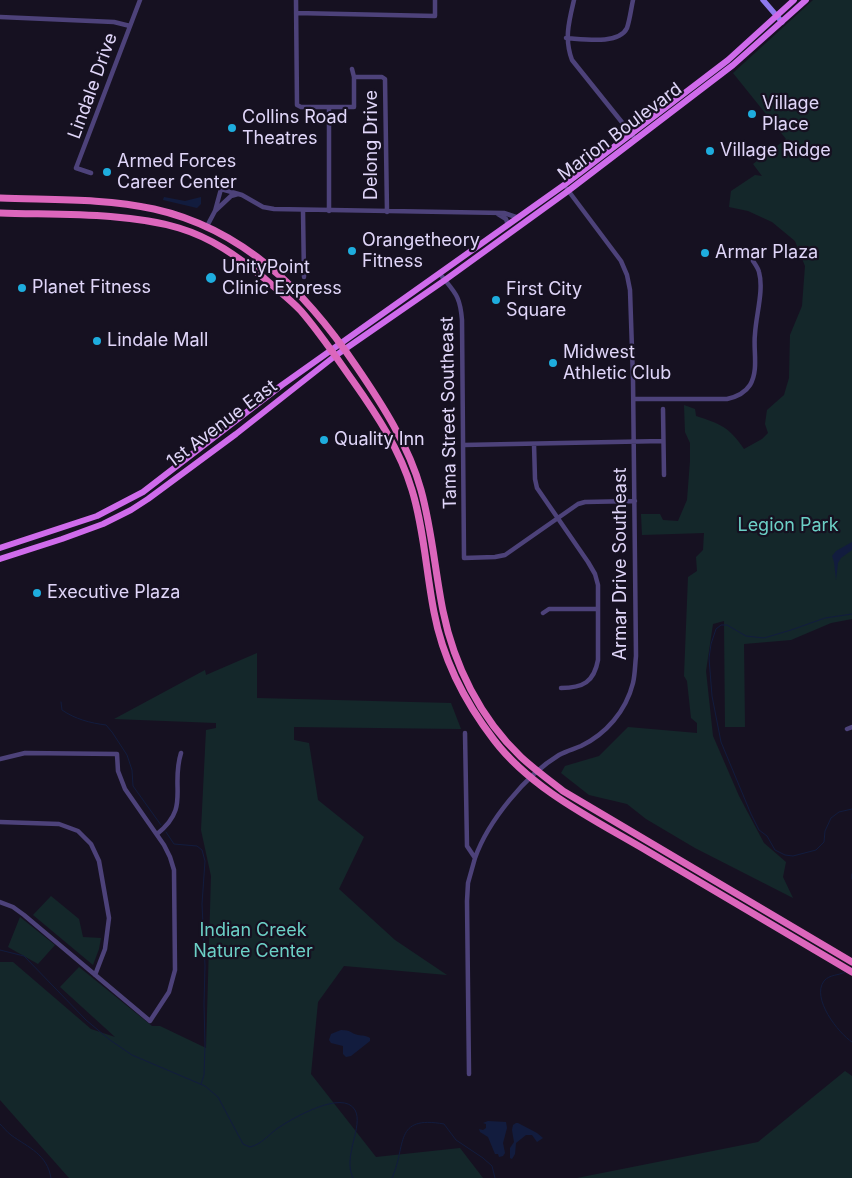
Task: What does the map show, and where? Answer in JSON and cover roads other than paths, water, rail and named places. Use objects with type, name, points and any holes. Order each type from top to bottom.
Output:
[{"type":"highway","points":[[0,198],[102,202],[153,209],[175,215],[223,235],[243,247],[284,279],[308,302],[343,347],[392,423],[406,452],[420,487],[428,520],[447,630],[466,680],[482,709],[497,730],[520,756],[563,791],[852,962]]},
{"type":"highway","points":[[0,213],[118,217],[177,227],[203,236],[220,245],[277,289],[299,309],[334,353],[386,431],[395,448],[412,489],[420,522],[438,633],[450,669],[474,712],[493,739],[513,762],[558,797],[852,972]]},
{"type":"main road","points":[[763,0],[780,19]]},
{"type":"main road","name":"Marion Boulevard","points":[[780,19],[794,0]]},
{"type":"main road","name":"Marion Boulevard","points":[[445,280],[521,220],[633,137],[806,0]]},
{"type":"main road","name":"Marion Boulevard","points":[[440,274],[508,225],[521,220]]},
{"type":"main road","name":"1st Avenue East","points":[[343,347],[440,274]]},
{"type":"main road","name":"1st Avenue East","points":[[0,548],[97,516],[143,492],[282,385],[445,280]]},
{"type":"main road","name":"1st Avenue East","points":[[0,559],[85,531],[131,510],[211,453],[334,353]]},
{"type":"street","name":"Lindale Drive","points":[[91,173],[76,168],[140,0]]},
{"type":"street","points":[[296,0],[297,105],[300,107],[354,107],[354,77],[352,68]]},
{"type":"street","points":[[296,13],[435,16],[435,0]]},
{"type":"street","points":[[574,0],[566,38],[572,60],[633,137]]},
{"type":"street","points":[[566,38],[608,39],[623,34],[627,27],[633,0]]},
{"type":"street","points":[[0,17],[114,22],[130,26]]},
{"type":"street","name":"Delong Drive","points":[[354,77],[382,77],[385,79],[387,212]]},
{"type":"street","points":[[329,107],[329,211]]},
{"type":"street","points":[[206,228],[215,211],[221,188],[240,194],[263,207],[303,211],[504,213],[521,220]]},
{"type":"street","name":"Armar Drive Southeast","points":[[537,771],[561,754],[581,746],[603,733],[625,704],[631,688],[636,656],[634,399],[630,290],[621,261],[566,188]]},
{"type":"street","points":[[215,211],[231,196],[240,194]]},
{"type":"street","points":[[303,211],[304,277]]},
{"type":"street","points":[[492,213],[502,216],[508,225]]},
{"type":"street","points":[[634,399],[727,399],[745,391],[753,375],[754,337],[759,306],[759,272],[753,261]]},
{"type":"street","name":"Tama Street Southeast","points":[[440,274],[461,303],[464,558],[495,557],[505,554],[557,518]]},
{"type":"street","points":[[663,409],[664,476]]},
{"type":"street","points":[[463,445],[664,441]]},
{"type":"street","points":[[534,444],[537,488],[595,574],[598,585],[598,660],[596,669],[592,677],[580,686],[561,688]]},
{"type":"street","points":[[557,518],[584,502],[635,501]]},
{"type":"street","points":[[543,613],[549,609],[598,609]]},
{"type":"street","points":[[465,733],[467,846],[475,858]]},
{"type":"street","points":[[0,759],[18,754],[34,753],[117,754],[118,771],[125,789],[157,834],[170,857],[174,870],[175,970],[169,992],[150,1020],[18,910],[0,902]]},
{"type":"street","points":[[157,834],[168,825],[178,806],[178,764],[181,753]]},
{"type":"street","points":[[469,1074],[468,883],[475,858],[493,823],[502,810],[537,771]]},
{"type":"street","points":[[0,822],[49,823],[68,826],[78,831],[91,844],[99,861],[109,918],[105,949],[95,975]]},
{"type":"water","points":[[164,197],[185,201],[201,197],[201,204],[197,208],[163,200]]},
{"type":"water","points":[[852,542],[852,550],[841,558],[838,563],[836,580],[832,556],[836,551]]},
{"type":"water","points":[[341,1030],[367,1036],[370,1038],[370,1041],[351,1056],[346,1057],[343,1054],[343,1046],[331,1043],[329,1040],[331,1034]]},
{"type":"water","points":[[488,1121],[506,1122],[507,1128],[503,1143],[505,1153],[503,1156],[499,1157],[498,1154],[495,1154],[488,1137],[480,1132],[479,1129],[483,1130],[486,1128],[486,1124],[483,1123]]},
{"type":"water","points":[[516,1123],[543,1138],[537,1142],[532,1135],[526,1135],[516,1143],[515,1154],[512,1159],[510,1158],[510,1148],[514,1142],[512,1130],[513,1125]]},
{"type":"waterway","points":[[852,614],[825,618],[764,638],[746,636],[727,625],[721,625],[716,629],[709,658],[712,696],[721,742],[751,814],[759,830],[767,836],[775,850],[785,855],[793,856],[816,850],[824,842],[825,831],[831,818],[839,812],[852,809]]},
{"type":"waterway","points":[[61,702],[62,710],[72,716],[106,725],[112,732],[127,755],[132,770],[133,786],[161,825]]},
{"type":"waterway","points":[[166,832],[174,844],[197,846],[202,850],[205,861],[202,904],[205,966],[205,1045],[204,1075],[201,1084]]},
{"type":"waterway","points":[[852,874],[852,879]]},
{"type":"waterway","points":[[0,950],[24,956],[86,1020],[132,1055],[205,1086],[218,1097],[243,1144],[250,1147],[258,1144],[285,1123],[318,1107],[329,1104],[349,1104],[355,1110],[357,1117],[350,1161],[350,1170],[353,1178]]},
{"type":"waterway","points":[[845,972],[829,977],[824,981],[821,988],[821,996],[823,1005],[834,1023],[852,1042]]},
{"type":"waterway","points":[[392,1178],[404,1135],[409,1128],[416,1124],[428,1122],[444,1124],[456,1140],[492,1166],[495,1178]]},
{"type":"waterway","points":[[0,1124],[10,1134],[41,1157],[46,1163],[51,1178]]},
{"type":"place","name":"Village Place","points":[[752,114]]},
{"type":"place","name":"Collins Road Theatres","points":[[232,128]]},
{"type":"place","name":"Village Ridge","points":[[710,151]]},
{"type":"place","name":"Armed Forces Career Center","points":[[107,172]]},
{"type":"place","name":"Orangetheory Fitness","points":[[352,251]]},
{"type":"place","name":"Armar Plaza","points":[[705,253]]},
{"type":"place","name":"UnityPoint Clinic Express","points":[[211,278]]},
{"type":"place","name":"Planet Fitness","points":[[22,288]]},
{"type":"place","name":"First City Square","points":[[496,300]]},
{"type":"place","name":"Lindale Mall","points":[[97,341]]},
{"type":"place","name":"Midwest Athletic Club","points":[[553,363]]},
{"type":"place","name":"Quality Inn","points":[[324,440]]},
{"type":"place","name":"Executive Plaza","points":[[37,593]]},
{"type":"park label","name":"Legion Park","points":[[788,526]]},
{"type":"park label","name":"Indian Creek Nature Center","points":[[253,941]]}]
